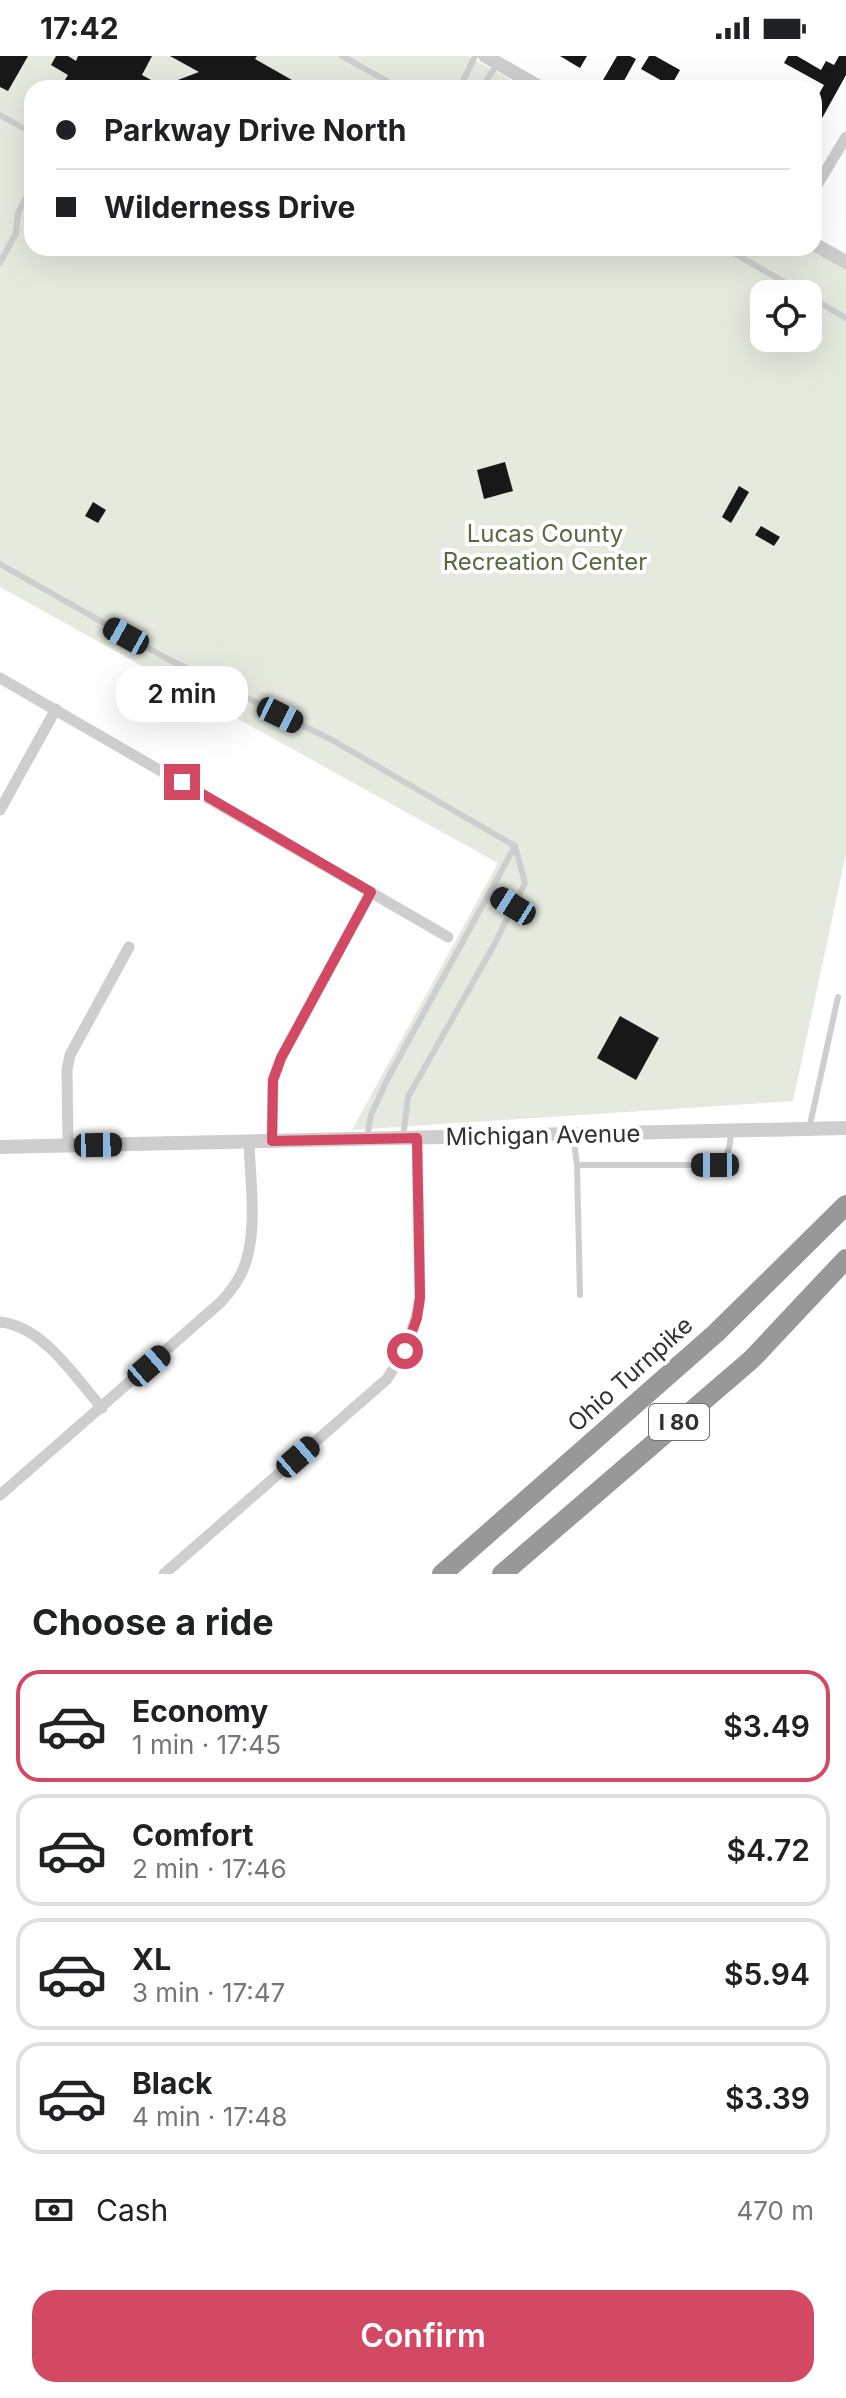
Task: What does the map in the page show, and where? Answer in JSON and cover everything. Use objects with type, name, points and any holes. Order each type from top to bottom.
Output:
[{"type":"highway","name":"Ohio Turnpike","points":[[442,1574],[705,1343],[846,1205]]},
{"type":"highway","name":"I 80","points":[[502,1574],[752,1359],[846,1259]]},
{"type":"street","points":[[495,58],[529,80]]},
{"type":"street","points":[[822,177],[846,137]]},
{"type":"street","points":[[822,248],[846,262]]},
{"type":"street","points":[[0,678],[448,937]]},
{"type":"street","points":[[0,810],[56,709]]},
{"type":"street","points":[[272,1141],[273,1080],[281,1058],[371,892]]},
{"type":"street","points":[[68,1145],[67,1070],[70,1055],[129,947]]},
{"type":"street","name":"Michigan Avenue","points":[[0,1147],[846,1128]]},
{"type":"street","points":[[164,1574],[387,1379],[405,1351],[417,1318],[420,1297],[410,1138]]},
{"type":"street","points":[[0,1495],[102,1408],[234,1287],[242,1272],[252,1227],[249,1141]]},
{"type":"street","points":[[0,1322],[25,1328],[41,1339],[102,1408]]},
{"type":"lane","points":[[342,56],[385,80]]},
{"type":"lane","points":[[464,80],[475,56]]},
{"type":"lane","points":[[485,80],[495,58]]},
{"type":"lane","points":[[0,115],[24,128]]},
{"type":"lane","points":[[0,263],[16,233],[18,213],[24,201]]},
{"type":"lane","points":[[739,256],[780,280]]},
{"type":"lane","points":[[822,304],[846,318]]},
{"type":"lane","points":[[0,564],[164,657],[332,740],[515,846],[525,883],[408,1097],[410,1138]]},
{"type":"lane","points":[[367,1139],[371,1115],[387,1080],[515,846]]},
{"type":"lane","points":[[490,891],[513,906]]},
{"type":"lane","points":[[809,1129],[838,997]]},
{"type":"lane","points":[[577,1165],[715,1165],[725,1159],[730,1151],[731,1131]]},
{"type":"lane","points":[[573,1134],[577,1165],[580,1295]]},
{"type":"green space","name":"Lucas County Recreation Center","points":[[0,56],[468,56],[511,80],[24,80],[24,256],[822,255],[846,269],[846,854],[793,1101],[352,1130],[498,863],[0,587]]},
{"type":"building","points":[[0,56],[28,56],[8,91],[0,87]]},
{"type":"building","points":[[56,56],[68,56],[76,61],[78,56],[152,56],[142,75],[151,80],[65,80],[68,75],[51,65]]},
{"type":"building","points":[[170,56],[257,56],[255,59],[292,80],[178,80],[199,72]]},
{"type":"building","points":[[560,56],[587,56],[580,68]]},
{"type":"building","points":[[617,56],[636,59],[624,80],[603,80]]},
{"type":"building","points":[[649,56],[655,56],[680,70],[674,80],[660,80],[641,69]]},
{"type":"building","points":[[788,56],[797,56],[821,70],[826,61],[834,65],[839,56],[846,56],[846,75],[822,118],[822,80],[815,80],[784,63]]},
{"type":"building","points":[[505,462],[513,491],[484,499],[477,470]]},
{"type":"building","points":[[739,486],[749,492],[731,523],[722,517]]},
{"type":"building","points":[[93,502],[106,510],[98,523],[85,516]]},
{"type":"building","points":[[761,526],[780,537],[774,546],[755,535]]},
{"type":"building","points":[[620,1016],[659,1038],[636,1080],[597,1058]]},
{"type":"route","points":[[182,782],[371,892],[281,1058],[273,1080],[272,1141],[417,1138],[420,1297],[417,1318],[405,1351]]}]
